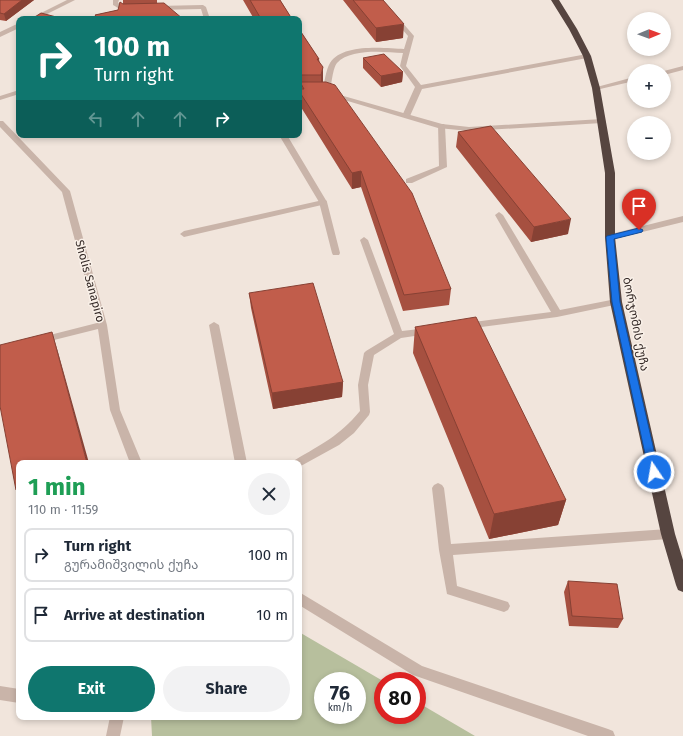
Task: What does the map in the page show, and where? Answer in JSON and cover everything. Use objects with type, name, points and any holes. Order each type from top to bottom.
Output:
[{"type":"highway","name":"ბორჯომის ქუჩა","points":[[555,0],[573,29],[587,56],[596,88],[610,173],[610,237],[616,302],[668,534],[683,585]]},
{"type":"street","points":[[38,16],[72,0]]},
{"type":"street","points":[[116,0],[115,4],[125,9],[140,8]]},
{"type":"street","points":[[380,0],[411,36],[403,66],[419,87]]},
{"type":"street","points":[[148,8],[202,7],[206,16]]},
{"type":"street","points":[[0,35],[16,27]]},
{"type":"street","points":[[326,93],[333,63],[346,53],[371,50],[406,51]]},
{"type":"street","points":[[419,87],[587,56]]},
{"type":"street","points":[[671,71],[683,68]]},
{"type":"street","points":[[596,88],[627,81]]},
{"type":"street","points":[[406,116],[419,87]]},
{"type":"street","points":[[317,92],[326,93],[441,126],[469,129],[602,121]]},
{"type":"street","points":[[0,98],[16,93]]},
{"type":"street","name":"Sholis Sanapiro","points":[[0,123],[66,191],[102,325],[115,410],[135,460]]},
{"type":"street","points":[[409,182],[443,167],[441,126]]},
{"type":"street","points":[[285,138],[323,202],[336,253]]},
{"type":"street","points":[[184,234],[323,202]]},
{"type":"street","points":[[499,215],[557,314]]},
{"type":"street","points":[[610,237],[683,219]]},
{"type":"street","points":[[364,240],[399,335]]},
{"type":"street","points":[[454,328],[557,314],[616,302]]},
{"type":"street","points":[[29,343],[102,325]]},
{"type":"street","points":[[214,325],[240,460]]},
{"type":"street","points":[[302,462],[335,442],[350,430],[365,412],[363,385],[369,353],[399,335],[439,330]]},
{"type":"street","points":[[438,488],[450,590],[504,606]]},
{"type":"street","points":[[445,550],[668,534]]},
{"type":"street","points":[[302,600],[418,671],[608,736]]},
{"type":"street","points":[[0,693],[16,696]]},
{"type":"street","points":[[113,736],[116,720]]},
{"type":"green space","points":[[302,634],[374,676],[374,724],[426,724],[426,707],[475,736],[152,736],[151,720],[302,720]]},
{"type":"building","points":[[0,0],[22,0],[4,14],[0,13]]},
{"type":"building","points":[[250,0],[280,0],[290,16],[259,16]]},
{"type":"building","points":[[353,0],[383,0],[404,24],[376,28]]},
{"type":"building","points":[[120,2],[123,4],[164,3],[179,16],[95,15],[118,10]]},
{"type":"building","points":[[41,13],[52,16],[36,16]]},
{"type":"building","points":[[302,34],[323,67],[321,75],[302,75]]},
{"type":"building","points":[[384,54],[403,72],[381,76],[363,58]]},
{"type":"building","points":[[302,82],[326,82],[335,85],[412,193],[451,289],[404,295],[361,171],[352,173],[302,96],[302,89],[304,89]]},
{"type":"building","points":[[491,126],[571,219],[534,227],[458,132]]},
{"type":"building","points":[[313,283],[343,382],[272,393],[249,293]]},
{"type":"building","points":[[476,317],[566,500],[494,514],[415,327]]},
{"type":"building","points":[[52,332],[86,460],[16,460],[16,490],[0,406],[0,345]]},
{"type":"building","points":[[568,581],[617,584],[623,619],[572,616]]},
{"type":"route","points":[[639,230],[610,237],[616,302],[654,472]]}]
